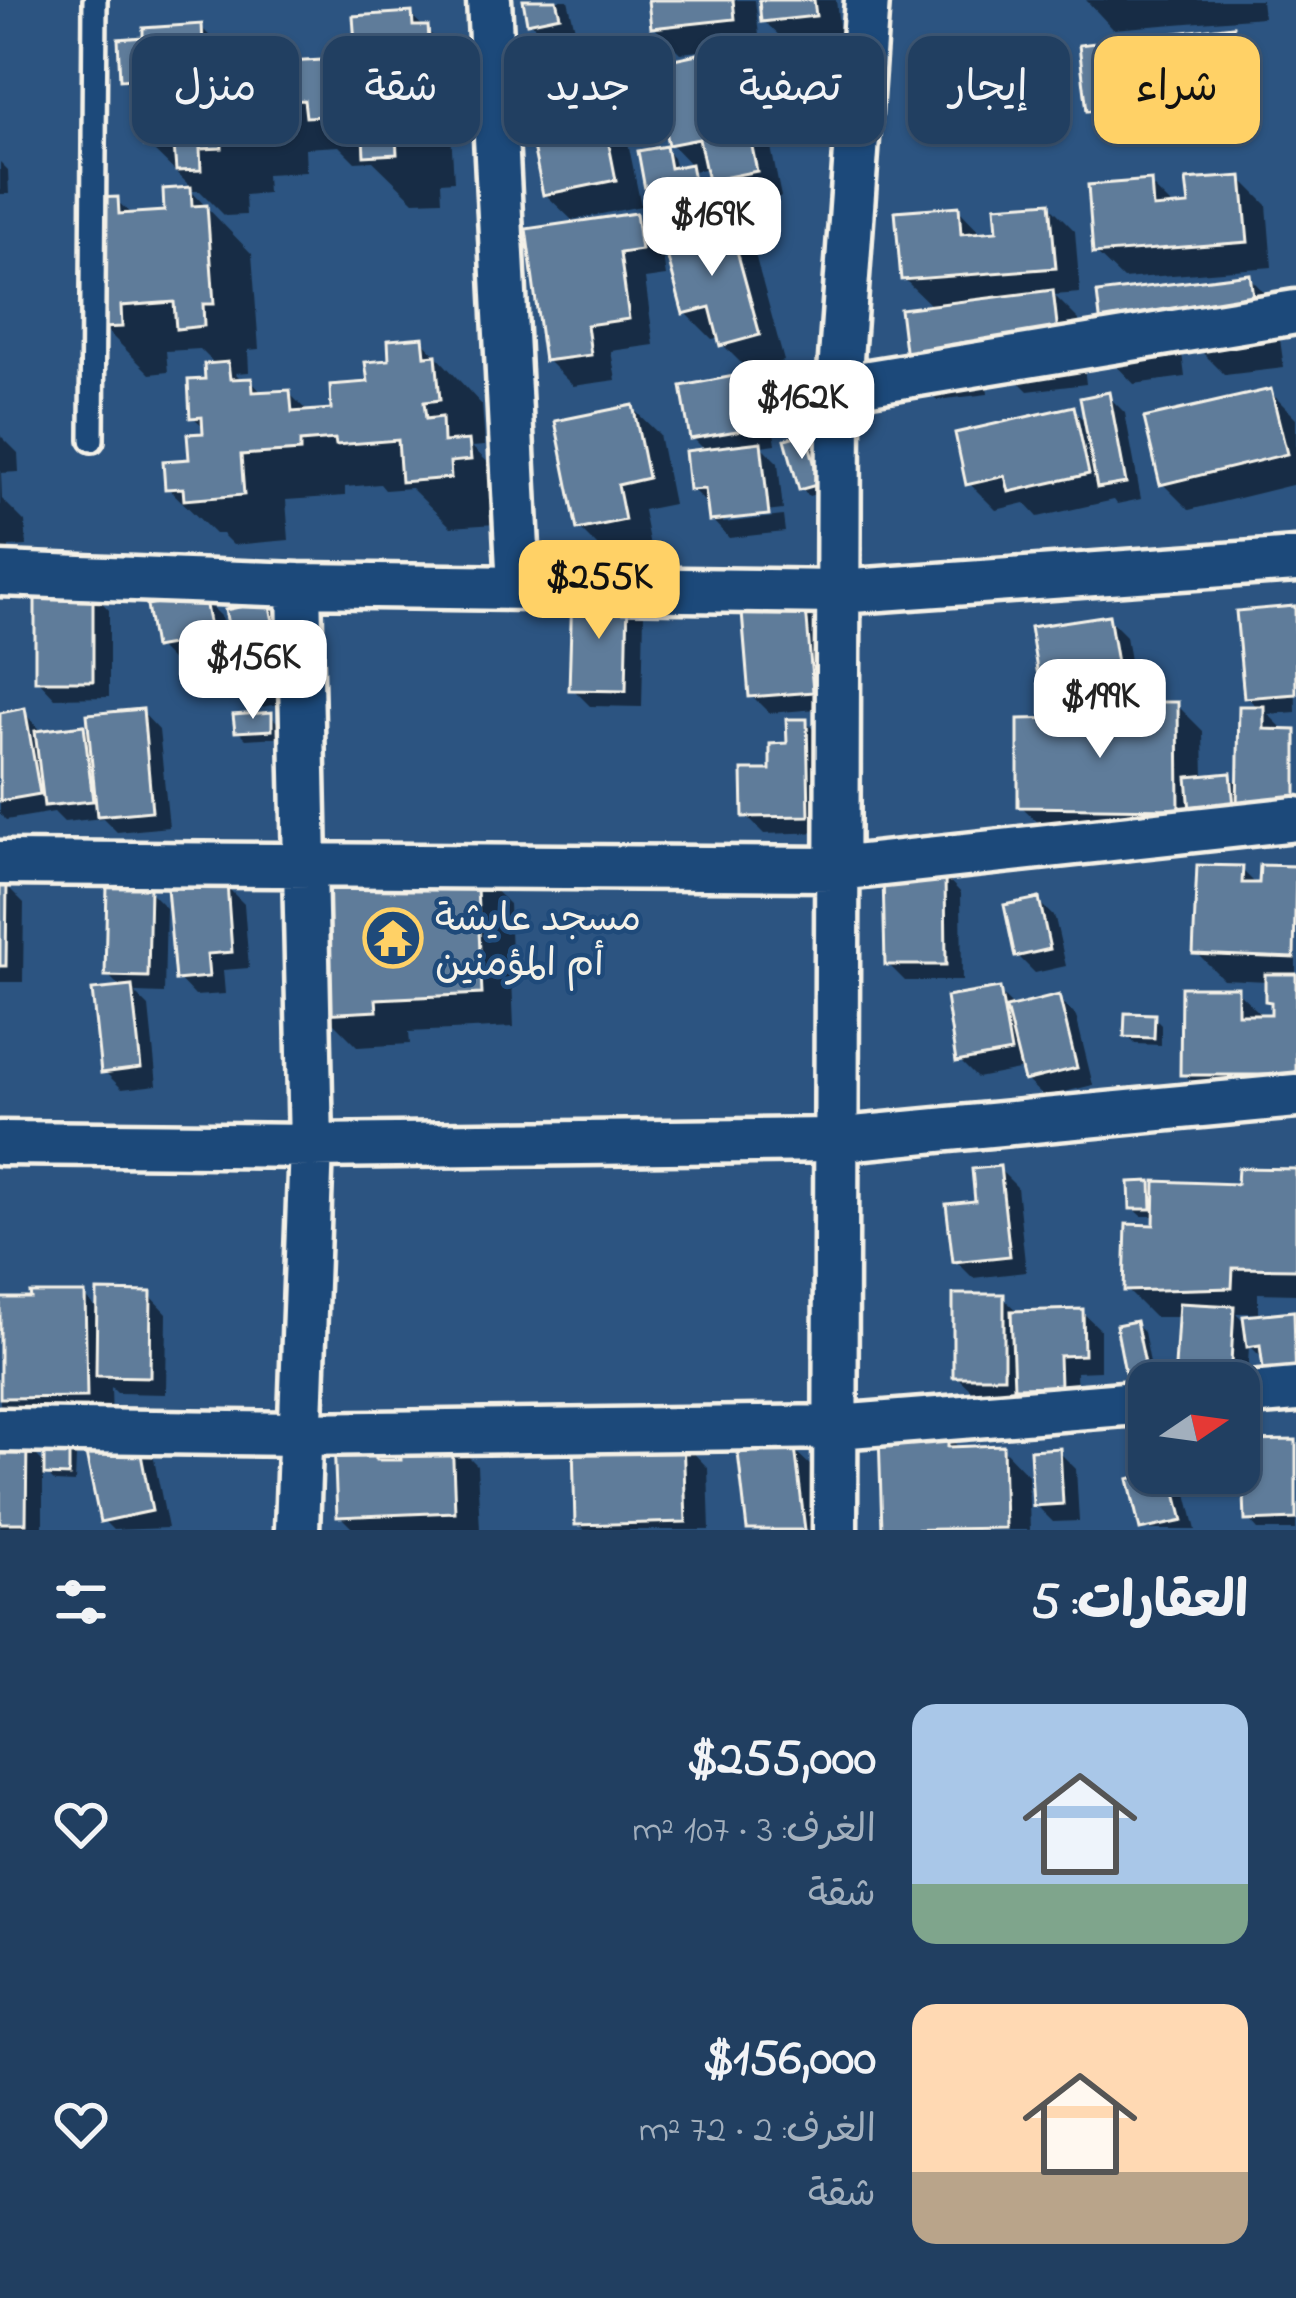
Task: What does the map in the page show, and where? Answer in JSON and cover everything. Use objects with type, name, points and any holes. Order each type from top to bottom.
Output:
[{"type":"street","points":[[489,0],[519,587]]},
{"type":"street","points":[[835,1530],[839,387],[867,0]]},
{"type":"street","points":[[839,387],[1296,312]]},
{"type":"street","points":[[0,574],[299,585],[838,592],[1296,560]]},
{"type":"street","points":[[297,1530],[311,1146],[299,585]]},
{"type":"street","points":[[0,863],[836,869],[1296,818]]},
{"type":"street","points":[[0,1143],[311,1146],[833,1140],[1296,1096]]},
{"type":"street","points":[[1260,1393],[1296,1390]]},
{"type":"street","points":[[0,1430],[300,1434],[837,1427],[1128,1404]]},
{"type":"lane","points":[[92,440],[95,0]]},
{"type":"building","points":[[523,0],[556,0],[560,16],[527,23]]},
{"type":"building","points":[[648,0],[733,0],[735,19],[651,28]]},
{"type":"building","points":[[759,0],[814,0],[816,16],[761,22]]},
{"type":"building","points":[[412,12],[413,26],[428,26],[429,36],[354,36],[353,16]]},
{"type":"building","points":[[202,24],[203,36],[143,36],[143,28]]},
{"type":"building","points":[[1233,26],[1234,36],[1152,36]]},
{"type":"building","points":[[132,38],[132,79],[120,80],[118,39]]},
{"type":"building","points":[[1094,43],[1094,110],[1087,111],[1079,45]]},
{"type":"building","points":[[697,54],[697,139],[668,145],[673,144],[673,59]]},
{"type":"building","points":[[323,60],[323,116],[306,117],[304,100],[299,100],[299,61]]},
{"type":"building","points":[[145,144],[222,144],[222,148],[200,149],[201,170],[176,171],[174,145]]},
{"type":"building","points":[[363,144],[396,144],[397,154],[364,156]]},
{"type":"building","points":[[533,144],[609,144],[616,180],[543,195]]},
{"type":"building","points":[[700,144],[751,144],[757,171],[708,181]]},
{"type":"building","points":[[666,146],[670,168],[691,164],[694,180],[645,189],[638,151]]},
{"type":"building","points":[[1242,176],[1248,242],[1093,254],[1088,185],[1151,180],[1153,208],[1189,205],[1186,180]]},
{"type":"building","points":[[191,187],[192,206],[207,205],[214,304],[203,304],[204,326],[176,329],[174,302],[121,306],[122,327],[101,328],[94,198],[118,197],[119,214],[164,211],[163,189]]},
{"type":"building","points":[[1050,202],[1056,268],[901,280],[895,211],[959,206],[961,234],[997,231],[995,206]]},
{"type":"building","points":[[636,213],[641,250],[620,253],[629,319],[587,325],[591,355],[544,361],[526,229]]},
{"type":"building","points":[[728,218],[760,335],[720,346],[710,307],[683,314],[662,236]]},
{"type":"building","points":[[1250,274],[1259,342],[1196,350],[1193,323],[1105,359],[1097,293]]},
{"type":"building","points":[[1053,290],[1061,359],[999,366],[995,339],[960,343],[963,368],[908,375],[900,309]]},
{"type":"building","points":[[423,337],[425,356],[436,355],[440,400],[424,402],[426,419],[442,417],[443,442],[469,440],[471,460],[450,462],[451,478],[401,482],[398,440],[336,445],[335,439],[300,442],[300,451],[241,455],[244,495],[184,500],[183,488],[165,489],[163,461],[189,459],[187,434],[203,433],[202,417],[190,418],[188,380],[205,379],[204,364],[228,362],[230,379],[252,378],[253,392],[290,390],[292,412],[331,409],[330,385],[368,382],[365,362],[389,360],[388,340]]},
{"type":"building","points":[[750,373],[760,427],[690,439],[681,386]]},
{"type":"building","points":[[1271,389],[1287,454],[1160,485],[1144,418]]},
{"type":"building","points":[[1109,392],[1126,483],[1097,488],[1080,398]]},
{"type":"building","points":[[633,405],[648,478],[618,485],[625,520],[577,530],[555,421]]},
{"type":"building","points":[[1074,406],[1089,474],[1009,492],[1005,476],[966,485],[955,433]]},
{"type":"building","points":[[806,433],[820,484],[799,490],[785,439]]},
{"type":"building","points":[[761,442],[769,515],[709,521],[705,489],[689,490],[685,451]]},
{"type":"building","points":[[35,589],[93,589],[93,681],[35,681]]},
{"type":"building","points":[[572,592],[628,594],[626,691],[569,690]]},
{"type":"building","points":[[204,595],[212,638],[154,648],[147,605]]},
{"type":"building","points":[[805,595],[813,692],[749,697],[741,600]]},
{"type":"building","points":[[269,601],[285,683],[242,691],[225,610]]},
{"type":"building","points":[[1295,606],[1296,694],[1244,698],[1236,611]]},
{"type":"building","points":[[1109,615],[1119,675],[1040,688],[1030,627]]},
{"type":"building","points":[[1091,702],[1091,723],[1150,722],[1150,702],[1178,702],[1179,809],[1018,807],[1018,719],[1065,718],[1065,703]]},
{"type":"building","points":[[1239,706],[1264,706],[1264,729],[1296,730],[1296,810],[1237,809]]},
{"type":"building","points":[[25,708],[40,794],[0,801],[0,713]]},
{"type":"building","points":[[143,709],[152,811],[97,816],[87,714]]},
{"type":"building","points":[[272,712],[272,730],[235,732],[233,715]]},
{"type":"building","points":[[786,719],[807,719],[809,816],[743,817],[742,770],[770,770],[770,744],[787,743]]},
{"type":"building","points":[[84,725],[93,801],[44,806],[35,731]]},
{"type":"building","points":[[1231,773],[1234,807],[1190,811],[1187,777]]},
{"type":"building","points":[[1197,865],[1243,866],[1242,883],[1259,883],[1260,865],[1296,866],[1294,958],[1193,954]]},
{"type":"building","points":[[476,867],[482,994],[376,999],[377,1011],[321,1014],[314,875]]},
{"type":"building","points":[[883,873],[945,873],[946,965],[885,965]]},
{"type":"building","points":[[0,882],[7,882],[6,966],[0,966]]},
{"type":"building","points":[[227,883],[232,952],[207,954],[209,977],[175,980],[167,888]]},
{"type":"building","points":[[107,886],[150,887],[148,977],[105,976]]},
{"type":"building","points":[[1039,898],[1050,949],[1015,957],[1004,905]]},
{"type":"building","points":[[1265,974],[1296,974],[1296,1075],[1180,1075],[1181,987],[1238,987],[1238,1014],[1271,1014],[1271,1002],[1265,1001]]},
{"type":"building","points":[[132,986],[141,1068],[101,1073],[92,990]]},
{"type":"building","points":[[1000,988],[1011,1052],[956,1062],[946,997]]},
{"type":"building","points":[[1059,995],[1077,1068],[1024,1081],[1006,1008]]},
{"type":"building","points":[[1125,1013],[1155,1014],[1154,1038],[1124,1037]]},
{"type":"building","points":[[1000,1166],[1010,1256],[953,1262],[946,1204],[975,1201],[972,1169]]},
{"type":"building","points":[[1238,1168],[1296,1169],[1296,1269],[1233,1268],[1232,1288],[1124,1291],[1126,1224],[1154,1225],[1155,1181],[1237,1184]]},
{"type":"building","points":[[1151,1181],[1152,1209],[1130,1209],[1129,1182]]},
{"type":"building","points":[[97,1291],[151,1292],[150,1377],[96,1376]]},
{"type":"building","points":[[30,1293],[85,1293],[87,1397],[0,1398],[0,1298],[31,1298]]},
{"type":"building","points":[[953,1294],[1004,1294],[1004,1377],[953,1377]]},
{"type":"building","points":[[1179,1303],[1234,1306],[1231,1362],[1175,1362]]},
{"type":"building","points":[[1083,1309],[1084,1355],[1059,1356],[1060,1386],[1014,1387],[1011,1311]]},
{"type":"building","points":[[1294,1311],[1296,1389],[1266,1392],[1260,1345],[1247,1347],[1243,1316]]},
{"type":"building","points":[[1136,1321],[1145,1362],[1128,1362],[1128,1388],[1116,1325]]},
{"type":"building","points":[[948,1432],[948,1447],[1003,1445],[1005,1528],[882,1530],[879,1434]]},
{"type":"building","points":[[452,1436],[455,1512],[337,1517],[334,1439],[375,1438],[376,1460],[401,1460],[400,1438]]},
{"type":"building","points":[[683,1438],[686,1522],[575,1525],[573,1442]]},
{"type":"building","points":[[138,1439],[152,1511],[100,1522],[85,1449]]},
{"type":"building","points":[[1296,1440],[1296,1519],[1245,1521],[1244,1494],[1260,1494],[1260,1441]]},
{"type":"building","points":[[0,1442],[27,1442],[26,1523],[0,1523]]},
{"type":"building","points":[[44,1445],[69,1445],[69,1476],[44,1475]]},
{"type":"building","points":[[795,1447],[805,1530],[747,1530],[738,1453]]},
{"type":"building","points":[[1060,1448],[1063,1504],[1033,1506],[1030,1450]]},
{"type":"building","points":[[1132,1494],[1176,1494],[1183,1521],[1140,1530]]},
{"type":"place","name":"مسجد عايشة أم المؤمنين","points":[[393,938]]}]
